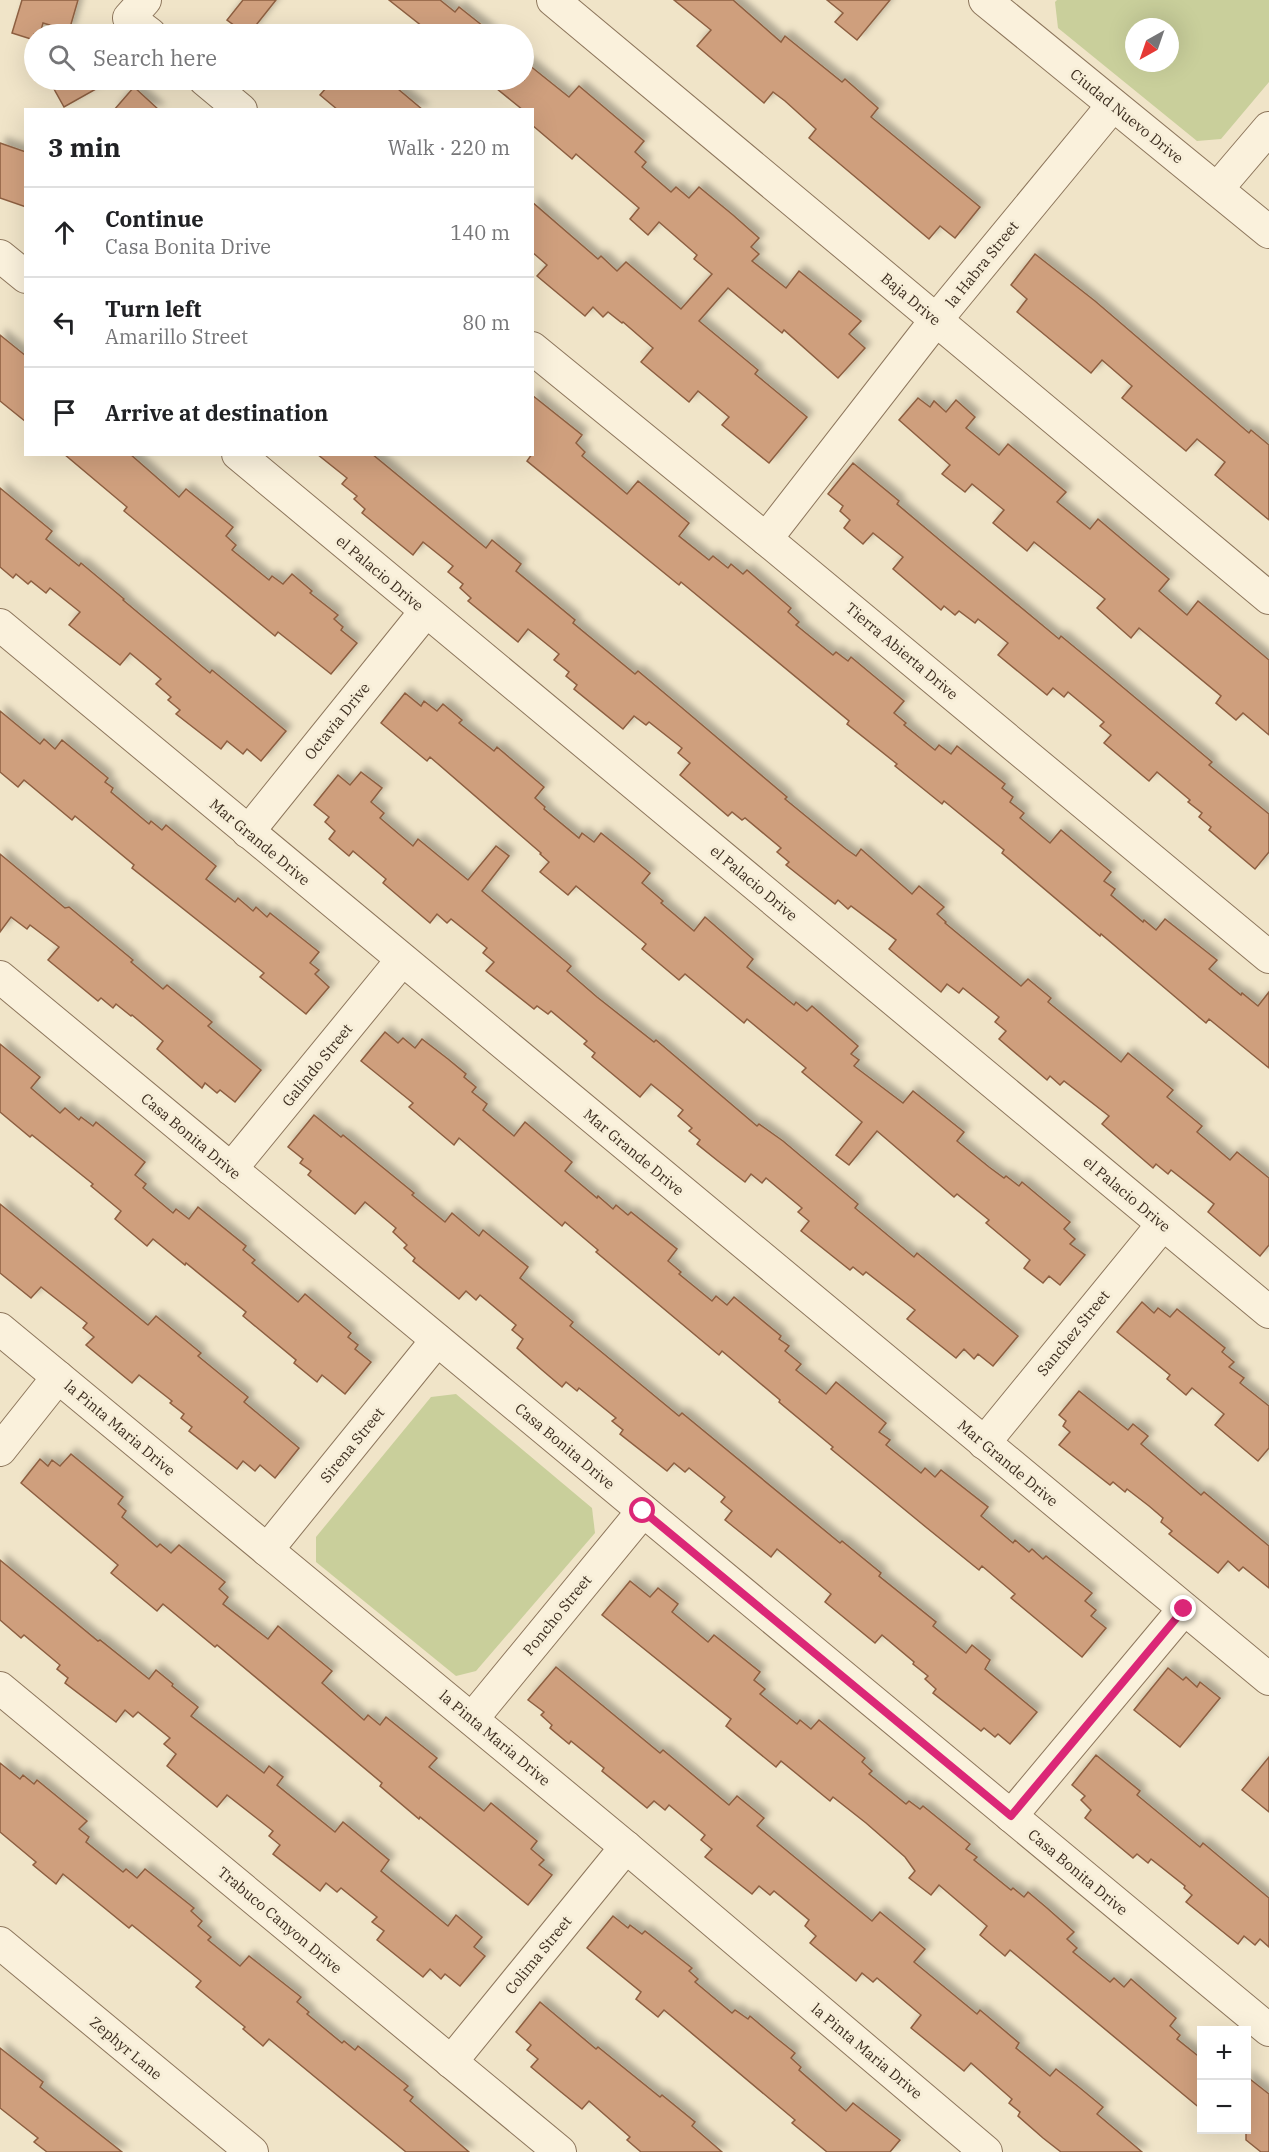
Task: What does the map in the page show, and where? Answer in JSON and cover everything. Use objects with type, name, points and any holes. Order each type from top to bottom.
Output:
[{"type":"street","name":"Baja Drive","points":[[553,0],[1269,598]]},
{"type":"street","name":"Ciudad Nuevo Drive","points":[[1004,6],[1113,105],[1269,232]]},
{"type":"street","points":[[217,90],[240,108]]},
{"type":"street","name":"la Habra Street","points":[[766,539],[936,320],[1113,105]]},
{"type":"street","points":[[1217,189],[1269,128]]},
{"type":"street","points":[[0,256],[24,275]]},
{"type":"street","name":"Tierra Abierta Drive","points":[[534,350],[766,539],[1269,957]]},
{"type":"street","name":"el Palacio Drive","points":[[240,456],[1269,1312]]},
{"type":"street","name":"Octavia Drive","points":[[248,832],[426,611]]},
{"type":"street","name":"Mar Grande Drive","points":[[0,626],[1269,1679]]},
{"type":"street","name":"Galindo Street","points":[[231,1170],[402,960]]},
{"type":"street","name":"Casa Bonita Drive","points":[[0,977],[1269,2030]]},
{"type":"street","name":"Sanchez Street","points":[[984,1443],[1163,1224]]},
{"type":"street","name":"la Pinta Maria Drive","points":[[0,1329],[626,1847],[986,2152]]},
{"type":"street","name":"Sirena Street","points":[[267,1550],[437,1340]]},
{"type":"street","points":[[0,1450],[58,1377]]},
{"type":"street","name":"Poncho Street","points":[[472,1719],[643,1511]]},
{"type":"street","points":[[1011,1816],[1184,1609]]},
{"type":"street","name":"Trabuco Canyon Drive","points":[[0,1688],[560,2152]]},
{"type":"street","name":"Colima Street","points":[[451,2062],[626,1847]]},
{"type":"street","name":"Zephyr Lane","points":[[0,1943],[252,2152]]},
{"type":"green space","points":[[1057,0],[1269,0],[1269,82],[1221,139],[1197,141],[1058,28],[1055,2]]},
{"type":"green space","points":[[456,1394],[592,1508],[595,1533],[476,1671],[456,1676],[316,1562],[316,1537],[431,1397]]},
{"type":"building","points":[[22,0],[78,0],[71,24],[24,24],[24,37],[12,33]]},
{"type":"building","points":[[243,0],[276,0],[257,24],[232,24],[227,20]]},
{"type":"building","points":[[389,0],[440,0],[455,12],[459,7],[480,24],[419,24]]},
{"type":"building","points":[[674,0],[733,0],[781,42],[785,36],[842,82],[845,79],[878,108],[871,117],[980,207],[955,238],[940,226],[929,239],[809,138],[816,129],[785,101],[773,92],[764,103],[697,46],[711,30]]},
{"type":"building","points":[[827,0],[890,0],[857,40],[835,22],[843,13]]},
{"type":"building","points":[[534,69],[569,97],[579,86],[644,141],[635,152],[646,162],[642,167],[671,192],[676,187],[689,198],[699,187],[759,238],[751,247],[759,254],[752,261],[786,288],[799,271],[861,321],[849,334],[865,348],[838,378],[784,330],[782,333],[728,288],[699,321],[758,370],[755,374],[807,417],[769,463],[722,425],[729,417],[698,391],[689,402],[641,362],[653,348],[623,322],[608,312],[603,317],[593,307],[585,316],[537,276],[547,265],[534,254],[534,204],[598,259],[601,256],[617,271],[626,262],[681,309],[712,274],[694,259],[697,255],[659,222],[648,235],[630,219],[639,208],[576,154],[572,159],[534,127],[534,108],[521,108],[498,90],[534,90]]},
{"type":"building","points":[[55,90],[94,90],[64,107]]},
{"type":"building","points":[[131,90],[137,90],[157,108],[116,108]]},
{"type":"building","points":[[324,90],[399,90],[421,108],[336,108],[320,95]]},
{"type":"building","points":[[0,143],[24,151],[24,206],[0,198]]},
{"type":"building","points":[[1035,254],[1095,301],[1249,433],[1251,430],[1269,445],[1269,520],[1215,475],[1225,462],[1197,439],[1186,451],[1122,398],[1132,386],[1102,360],[1091,373],[1017,312],[1027,299],[1011,285]]},
{"type":"building","points":[[0,335],[24,354],[24,420],[0,401]]},
{"type":"building","points":[[534,397],[582,435],[576,443],[585,452],[582,456],[627,494],[638,481],[689,523],[679,536],[709,560],[713,556],[728,568],[731,564],[743,574],[747,570],[791,608],[788,612],[799,622],[796,625],[833,655],[836,652],[848,661],[851,657],[904,701],[894,713],[906,723],[904,725],[935,750],[939,745],[951,754],[957,746],[1005,784],[1002,788],[1013,797],[1010,802],[1024,813],[1020,818],[1050,843],[1061,830],[1111,872],[1104,881],[1115,889],[1111,895],[1143,922],[1144,920],[1156,930],[1165,919],[1217,960],[1209,969],[1258,1006],[1269,992],[1269,1068],[1209,1019],[1206,1023],[1002,853],[1004,850],[944,801],[942,804],[895,766],[897,764],[847,724],[849,721],[681,582],[679,585],[527,461],[531,456],[534,456]]},
{"type":"building","points":[[918,398],[930,407],[934,401],[946,412],[956,400],[975,417],[966,428],[999,455],[1008,444],[1066,492],[1057,502],[1090,529],[1098,519],[1169,579],[1159,591],[1187,615],[1198,601],[1269,660],[1269,735],[1243,713],[1236,720],[1216,703],[1221,696],[1139,628],[1131,638],[1097,608],[1105,599],[1034,542],[1027,551],[993,523],[1004,510],[972,484],[965,492],[942,474],[950,465],[899,420]]},
{"type":"building","points":[[66,456],[132,456],[179,497],[186,489],[233,527],[226,536],[236,545],[232,550],[269,580],[272,576],[283,584],[292,574],[312,591],[310,593],[338,615],[334,619],[343,627],[341,630],[357,643],[331,674],[278,632],[275,636],[124,511],[127,507]]},
{"type":"building","points":[[320,456],[374,456],[486,548],[492,540],[521,564],[516,571],[575,620],[573,623],[635,674],[638,671],[846,849],[856,856],[861,849],[912,894],[919,886],[944,907],[937,914],[945,923],[1021,986],[1028,979],[1051,998],[1048,1002],[1121,1062],[1128,1053],[1173,1090],[1167,1097],[1202,1126],[1197,1132],[1230,1160],[1237,1152],[1269,1178],[1269,1245],[1260,1256],[1208,1212],[1214,1204],[1171,1170],[1168,1174],[1156,1164],[1153,1168],[1102,1124],[1109,1116],[1064,1081],[1060,1085],[1050,1076],[1047,1080],[999,1039],[1006,1031],[995,1022],[999,1017],[963,988],[959,993],[947,984],[941,992],[889,949],[896,940],[851,906],[848,909],[838,900],[835,904],[786,865],[789,862],[777,852],[781,848],[745,818],[742,820],[732,812],[728,816],[680,775],[690,763],[678,753],[682,748],[649,722],[646,725],[634,716],[623,729],[574,689],[577,685],[566,676],[569,672],[554,660],[559,654],[528,629],[518,642],[468,601],[471,598],[460,588],[463,584],[448,572],[453,566],[423,542],[413,555],[362,513],[365,509],[354,499],[357,496],[342,484],[347,478]]},
{"type":"building","points":[[853,463],[899,501],[897,504],[948,547],[1059,639],[1061,636],[1212,762],[1209,765],[1269,814],[1269,852],[1255,869],[1209,830],[1211,827],[1199,817],[1202,813],[1157,772],[1149,781],[1104,743],[1111,735],[1100,726],[1104,722],[1068,692],[1064,697],[1053,688],[1047,695],[998,655],[1008,643],[978,619],[975,623],[959,611],[955,615],[944,606],[941,610],[893,569],[903,557],[873,533],[863,544],[844,528],[850,520],[840,511],[843,506],[828,494]]},
{"type":"building","points":[[0,488],[52,531],[46,539],[79,566],[81,563],[210,673],[212,670],[286,731],[261,761],[247,749],[243,754],[227,741],[221,749],[176,714],[180,710],[168,700],[171,697],[156,684],[161,679],[130,653],[120,665],[69,625],[80,612],[50,588],[46,593],[31,581],[28,584],[16,574],[13,578],[0,567]]},
{"type":"building","points":[[405,693],[421,706],[424,701],[437,711],[443,704],[462,720],[459,723],[494,751],[497,747],[544,787],[535,798],[545,807],[544,809],[579,838],[582,833],[594,842],[601,833],[650,873],[642,883],[663,901],[661,903],[694,931],[705,917],[753,959],[747,967],[794,1005],[796,1002],[807,1011],[812,1006],[858,1046],[851,1054],[859,1060],[854,1066],[903,1103],[913,1091],[964,1132],[957,1141],[1004,1178],[1006,1176],[1019,1186],[1022,1182],[1070,1222],[1064,1229],[1075,1239],[1070,1244],[1085,1255],[1060,1285],[1049,1276],[1043,1283],[1024,1268],[1030,1260],[986,1223],[989,1220],[957,1194],[954,1197],[877,1131],[849,1165],[836,1155],[862,1122],[802,1072],[806,1068],[747,1019],[744,1023],[685,974],[679,980],[642,949],[646,944],[576,886],[568,895],[540,872],[549,862],[541,853],[430,757],[427,761],[381,723]]},
{"type":"building","points":[[0,711],[40,744],[44,739],[55,749],[62,740],[108,778],[105,782],[113,788],[111,792],[149,824],[151,821],[162,830],[166,825],[216,866],[206,879],[235,902],[238,898],[253,911],[256,907],[267,917],[270,913],[319,952],[310,963],[319,970],[315,974],[329,987],[306,1014],[260,977],[264,973],[132,868],[134,865],[75,816],[72,820],[24,780],[18,787],[0,772]]},
{"type":"building","points":[[361,772],[382,788],[371,802],[384,813],[380,818],[413,846],[418,839],[468,880],[496,846],[509,856],[482,891],[571,966],[567,971],[597,997],[654,1042],[656,1040],[757,1126],[759,1124],[783,1141],[858,1204],[855,1208],[914,1257],[917,1253],[1018,1336],[993,1366],[978,1354],[974,1359],[964,1349],[956,1358],[907,1319],[915,1310],[866,1272],[863,1275],[853,1267],[850,1270],[801,1231],[809,1221],[798,1212],[802,1208],[766,1178],[762,1183],[751,1174],[745,1182],[697,1144],[700,1140],[689,1131],[692,1128],[678,1116],[683,1110],[651,1084],[640,1097],[592,1057],[595,1053],[584,1044],[587,1041],[551,1011],[548,1014],[537,1006],[534,1009],[486,971],[494,962],[483,953],[487,948],[451,919],[447,923],[437,914],[430,923],[383,883],[386,879],[353,851],[349,856],[329,839],[335,831],[325,822],[329,817],[314,805],[338,775],[350,785]]},
{"type":"building","points":[[0,854],[133,960],[131,962],[163,989],[167,985],[212,1022],[208,1026],[261,1070],[235,1102],[220,1090],[217,1093],[205,1083],[202,1088],[157,1049],[163,1041],[132,1015],[116,1004],[113,1008],[101,998],[98,1001],[48,960],[59,947],[30,925],[27,929],[11,917],[0,932]]},
{"type":"building","points":[[385,1032],[398,1043],[403,1038],[415,1048],[422,1039],[448,1059],[466,1074],[464,1077],[476,1087],[472,1092],[487,1104],[483,1110],[514,1136],[525,1122],[572,1162],[565,1171],[597,1198],[598,1196],[613,1209],[616,1205],[628,1215],[631,1212],[677,1249],[668,1261],[681,1272],[679,1274],[712,1301],[716,1296],[727,1305],[734,1297],[781,1336],[779,1339],[789,1346],[785,1351],[801,1364],[796,1370],[826,1394],[836,1382],[886,1423],[879,1432],[890,1440],[886,1445],[921,1473],[925,1468],[935,1477],[941,1470],[988,1507],[981,1516],[1013,1543],[1015,1540],[1029,1552],[1032,1549],[1043,1559],[1046,1556],[1092,1593],[1085,1601],[1096,1610],[1091,1616],[1106,1628],[1082,1657],[1011,1598],[1015,1594],[982,1566],[979,1570],[831,1449],[833,1447],[779,1402],[780,1400],[722,1351],[719,1355],[596,1252],[598,1250],[565,1222],[562,1226],[459,1138],[454,1145],[409,1107],[413,1103],[361,1061]]},
{"type":"building","points":[[0,1044],[40,1077],[31,1088],[60,1113],[65,1108],[79,1120],[81,1117],[93,1126],[96,1122],[145,1162],[135,1175],[146,1184],[143,1188],[173,1213],[176,1209],[189,1219],[198,1207],[246,1246],[243,1250],[255,1260],[252,1263],[298,1302],[305,1294],[351,1333],[348,1337],[358,1345],[355,1349],[371,1362],[345,1394],[322,1375],[317,1382],[294,1363],[296,1360],[243,1316],[246,1312],[186,1263],[185,1265],[153,1239],[147,1246],[115,1219],[121,1211],[91,1186],[93,1184],[0,1112]]},
{"type":"building","points":[[314,1115],[341,1137],[343,1135],[414,1193],[412,1195],[445,1222],[452,1213],[479,1236],[483,1230],[528,1267],[520,1278],[573,1322],[570,1326],[679,1416],[682,1413],[840,1543],[842,1541],[881,1573],[879,1576],[936,1622],[933,1626],[966,1653],[972,1645],[990,1660],[985,1669],[1037,1712],[1010,1744],[998,1734],[995,1737],[984,1728],[981,1731],[933,1693],[936,1689],[925,1679],[928,1676],[913,1664],[914,1662],[882,1635],[875,1643],[825,1602],[831,1594],[777,1549],[771,1557],[725,1520],[732,1511],[721,1502],[725,1497],[689,1468],[685,1472],[674,1463],[667,1471],[620,1434],[623,1430],[612,1421],[616,1418],[579,1388],[577,1391],[566,1382],[562,1387],[517,1348],[523,1339],[512,1330],[516,1325],[480,1295],[476,1300],[466,1291],[459,1299],[413,1261],[415,1258],[404,1248],[407,1245],[393,1232],[396,1228],[365,1202],[355,1214],[308,1175],[311,1171],[300,1163],[303,1159],[288,1147]]},
{"type":"building","points":[[0,1204],[148,1325],[156,1316],[201,1353],[198,1356],[248,1397],[244,1402],[299,1448],[275,1478],[260,1465],[255,1471],[243,1461],[237,1469],[189,1431],[192,1427],[181,1418],[184,1414],[170,1403],[172,1401],[139,1375],[132,1383],[86,1345],[94,1337],[83,1328],[87,1323],[41,1287],[31,1298],[0,1273]]},
{"type":"building","points":[[1142,1302],[1154,1313],[1158,1308],[1170,1317],[1177,1309],[1225,1348],[1222,1352],[1234,1362],[1229,1367],[1244,1378],[1240,1383],[1269,1406],[1269,1448],[1258,1461],[1215,1425],[1224,1414],[1192,1388],[1186,1395],[1167,1379],[1170,1375],[1117,1332]]},
{"type":"building","points":[[1079,1391],[1128,1430],[1133,1424],[1148,1436],[1141,1444],[1201,1495],[1204,1492],[1269,1546],[1269,1588],[1243,1567],[1239,1571],[1228,1561],[1218,1573],[1169,1534],[1172,1531],[1161,1522],[1163,1518],[1149,1506],[1127,1489],[1125,1492],[1113,1482],[1110,1485],[1059,1445],[1070,1432],[1063,1426],[1066,1421],[1059,1415]]},
{"type":"building","points":[[71,1454],[123,1497],[118,1504],[126,1511],[122,1517],[157,1547],[160,1544],[171,1553],[179,1545],[225,1582],[219,1589],[228,1597],[223,1604],[268,1639],[278,1626],[332,1671],[322,1683],[364,1720],[368,1715],[380,1725],[386,1717],[437,1758],[429,1767],[484,1811],[491,1803],[537,1841],[531,1849],[544,1860],[539,1865],[552,1875],[528,1905],[420,1817],[419,1819],[380,1786],[382,1783],[217,1645],[215,1647],[163,1604],[157,1611],[111,1573],[118,1565],[21,1483],[40,1459],[48,1466],[52,1460],[60,1466]]},
{"type":"building","points":[[0,1560],[98,1641],[100,1640],[149,1679],[156,1670],[198,1707],[191,1716],[264,1773],[269,1766],[283,1777],[277,1785],[335,1832],[343,1822],[389,1860],[381,1871],[448,1926],[456,1915],[482,1937],[474,1947],[485,1956],[460,1986],[445,1974],[441,1979],[430,1969],[423,1977],[377,1940],[384,1931],[372,1922],[377,1917],[341,1888],[337,1892],[326,1883],[320,1891],[273,1854],[280,1845],[269,1836],[273,1831],[227,1795],[217,1807],[167,1766],[176,1754],[164,1744],[170,1738],[138,1712],[133,1717],[125,1710],[116,1722],[65,1683],[68,1678],[57,1669],[60,1665],[24,1635],[21,1638],[0,1620]]},
{"type":"building","points":[[630,1581],[650,1597],[658,1588],[678,1604],[672,1612],[708,1642],[714,1635],[760,1672],[754,1680],[765,1689],[760,1694],[797,1724],[800,1720],[811,1729],[819,1720],[865,1758],[862,1762],[872,1771],[869,1774],[906,1804],[909,1801],[920,1809],[923,1806],[970,1844],[966,1849],[977,1857],[974,1860],[1011,1890],[1013,1888],[1024,1897],[1028,1892],[1074,1932],[1067,1939],[1077,1948],[1073,1952],[1110,1982],[1114,1978],[1124,1987],[1131,1979],[1176,2018],[1170,2026],[1180,2035],[1177,2039],[1197,2055],[1197,2106],[1010,1950],[1005,1956],[980,1935],[987,1926],[939,1885],[931,1895],[909,1878],[915,1871],[905,1857],[866,1823],[833,1797],[830,1801],[781,1761],[776,1767],[726,1726],[731,1719],[602,1615]]},
{"type":"building","points":[[556,1667],[660,1753],[663,1750],[729,1805],[737,1796],[764,1818],[757,1826],[872,1921],[880,1912],[925,1949],[914,1962],[977,2014],[980,2010],[1019,2043],[1016,2048],[1050,2076],[1056,2069],[1103,2107],[1097,2114],[1142,2152],[1061,2152],[1043,2138],[1018,2116],[1020,2112],[1009,2103],[1012,2099],[971,2063],[964,2071],[911,2028],[921,2015],[877,1978],[873,1982],[862,1973],[856,1981],[810,1943],[816,1936],[805,1926],[809,1920],[774,1891],[770,1895],[759,1886],[752,1894],[705,1857],[712,1849],[701,1840],[705,1835],[669,1805],[665,1810],[654,1801],[647,1808],[602,1771],[604,1768],[571,1741],[569,1744],[550,1728],[552,1725],[541,1715],[544,1712],[528,1700]]},
{"type":"building","points":[[1168,1668],[1183,1680],[1186,1677],[1197,1687],[1200,1682],[1220,1698],[1180,1747],[1134,1710]]},
{"type":"building","points":[[1096,1755],[1140,1791],[1137,1795],[1200,1847],[1203,1843],[1269,1898],[1269,1947],[1260,1939],[1255,1945],[1244,1936],[1238,1944],[1186,1902],[1192,1895],[1184,1888],[1185,1886],[1151,1859],[1148,1863],[1137,1854],[1133,1858],[1085,1818],[1091,1810],[1081,1800],[1085,1796],[1072,1785]]},
{"type":"building","points":[[1269,1757],[1269,1812],[1242,1790]]},
{"type":"building","points":[[0,1763],[20,1779],[23,1775],[34,1784],[37,1780],[87,1821],[79,1829],[89,1837],[86,1842],[123,1872],[126,1869],[137,1878],[145,1869],[194,1908],[191,1911],[202,1921],[198,1926],[211,1937],[208,1940],[240,1966],[249,1956],[301,1997],[297,2002],[309,2012],[307,2014],[342,2043],[344,2041],[355,2050],[358,2046],[408,2086],[404,2090],[413,2097],[410,2101],[469,2152],[406,2152],[269,2039],[263,2046],[243,2029],[245,2027],[196,1987],[201,1981],[132,1925],[129,1928],[63,1874],[56,1884],[33,1865],[36,1862],[0,1832]]},
{"type":"building","points":[[613,1916],[628,1928],[630,1925],[642,1934],[645,1931],[692,1968],[689,1971],[698,1979],[695,1982],[732,2013],[735,2010],[748,2019],[750,2016],[795,2053],[791,2058],[801,2067],[799,2070],[846,2111],[853,2103],[900,2140],[890,2152],[827,2152],[792,2123],[795,2120],[664,2010],[658,2017],[636,1999],[641,1992],[587,1948]]},
{"type":"building","points":[[540,2002],[596,2049],[598,2047],[695,2122],[692,2126],[722,2152],[641,2152],[627,2140],[630,2137],[589,2101],[582,2109],[561,2092],[531,2067],[538,2059],[527,2050],[531,2045],[516,2032]]},
{"type":"building","points":[[0,2048],[43,2082],[40,2087],[122,2152],[47,2152],[34,2142],[38,2138],[0,2108]]},
{"type":"building","points":[[1251,2080],[1269,2094],[1269,2152],[1261,2152],[1246,2140],[1246,2134],[1251,2134]]},
{"type":"route","points":[[643,1511],[1011,1816],[1184,1609]]}]
